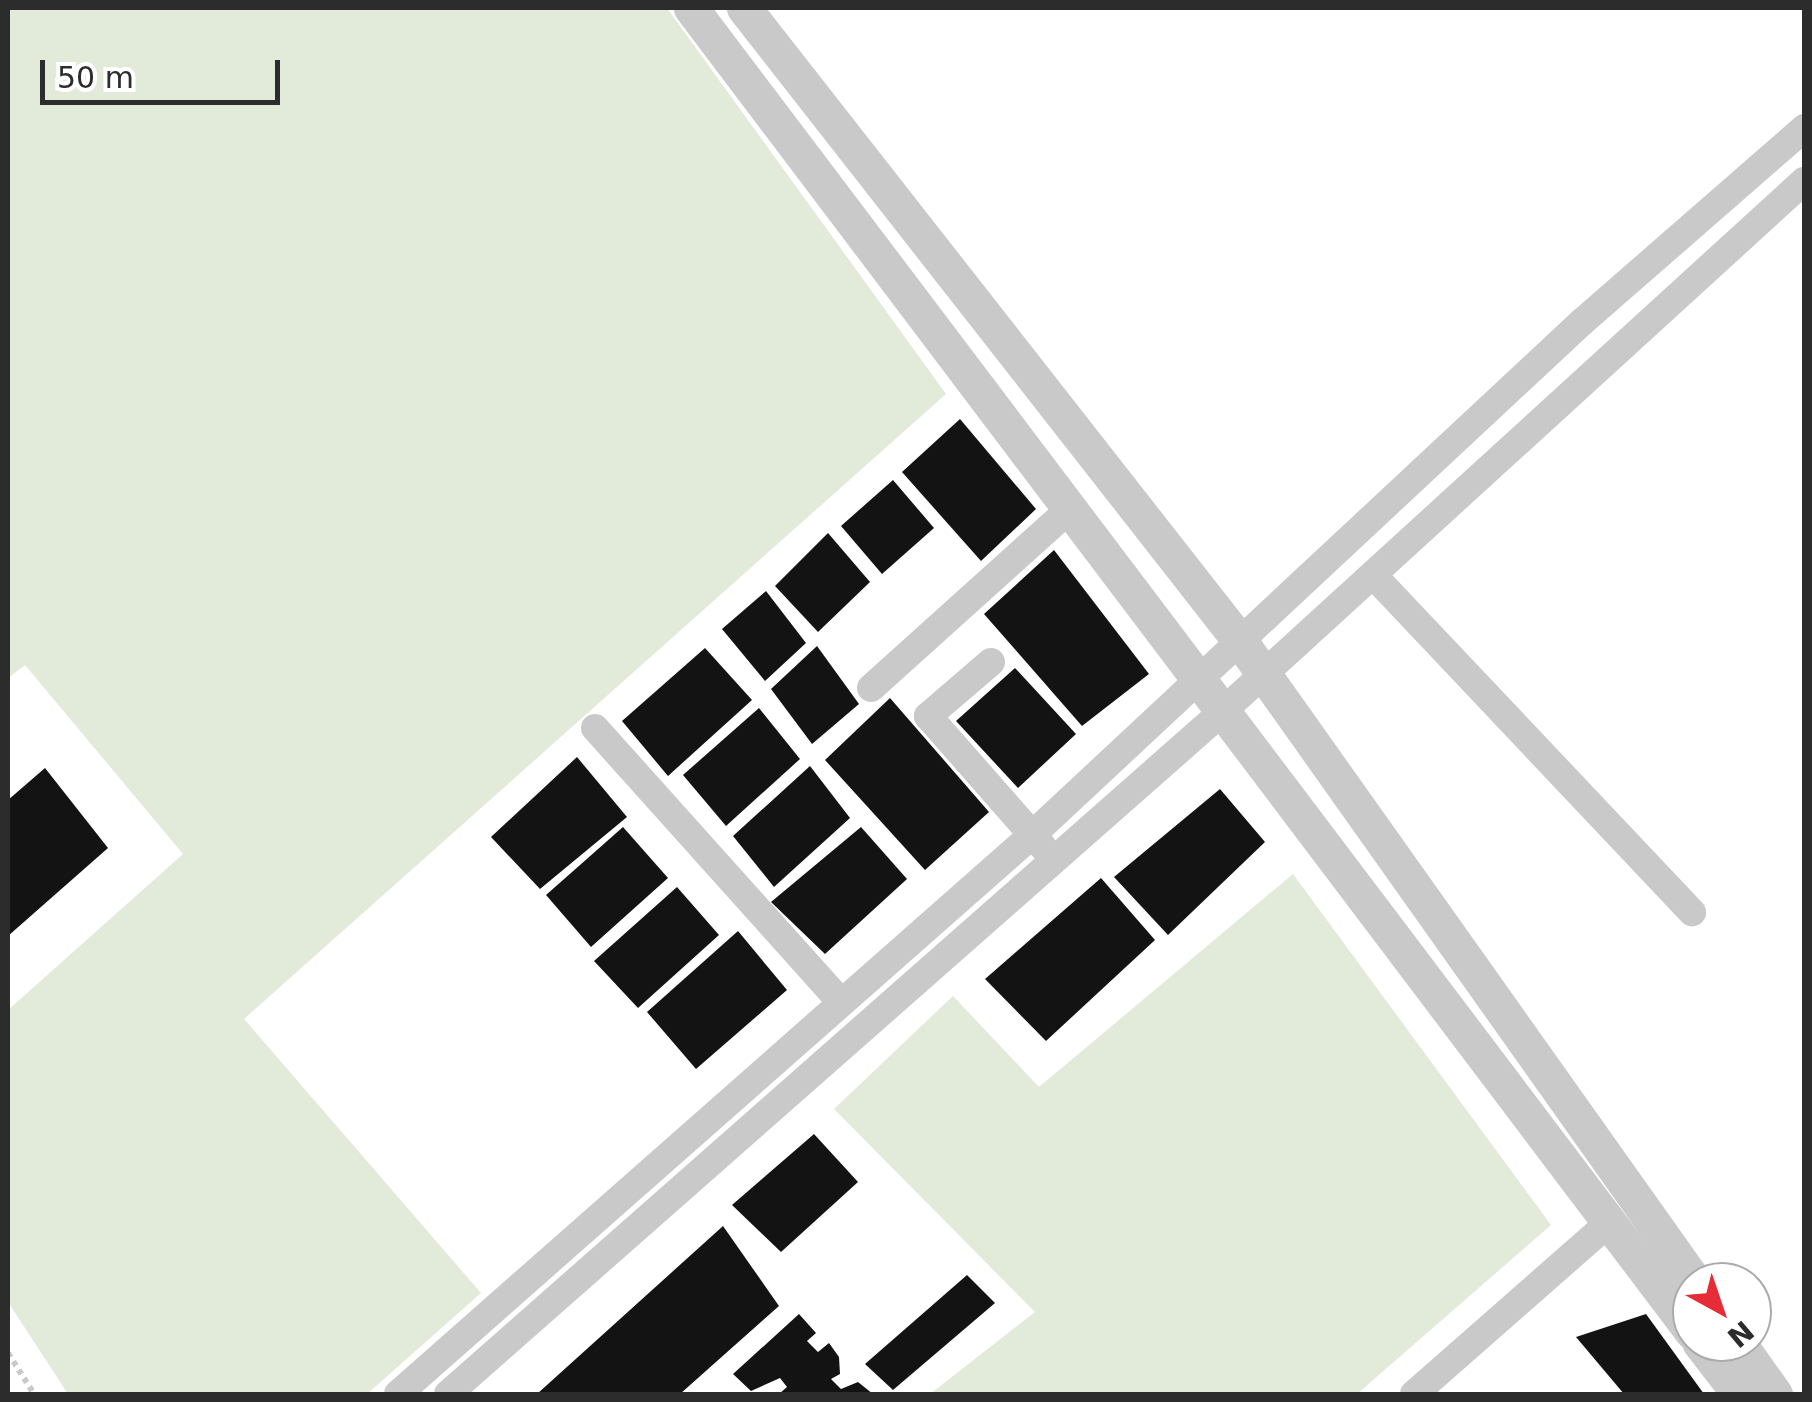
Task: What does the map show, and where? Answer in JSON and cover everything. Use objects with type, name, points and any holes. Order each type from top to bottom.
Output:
[{"type":"street","points":[[692,8],[1672,1305]]},
{"type":"street","points":[[744,8],[1252,659],[1681,1262]]},
{"type":"street","points":[[448,1394],[1222,712],[1252,659],[1619,288],[1804,128]]},
{"type":"street","points":[[398,1394],[1200,682],[1252,659],[1374,576],[1646,319],[1804,181]]},
{"type":"street","points":[[1683,232],[1713,262]]},
{"type":"street","points":[[1619,288],[1646,319]]},
{"type":"street","points":[[871,688],[1070,510]]},
{"type":"street","points":[[1374,576],[1692,912]]},
{"type":"street","points":[[990,662],[928,716],[1054,860]]},
{"type":"street","points":[[595,728],[841,1002]]},
{"type":"street","points":[[802,1038],[824,1063]]},
{"type":"street","points":[[1414,1394],[1610,1222]]},
{"type":"street","points":[[498,1306],[520,1330]]},
{"type":"street","points":[[1714,1362],[1739,1394]]},
{"type":"street","points":[[1752,1362],[1775,1394]]},
{"type":"path","points":[[8,1353],[34,1394]]},
{"type":"green space","points":[[8,8],[667,8],[946,394],[244,1019],[481,1293],[367,1394],[68,1394],[8,1302],[8,1010],[183,854],[25,665],[8,678]]},
{"type":"green space","points":[[1293,874],[1551,1225],[1357,1394],[930,1394],[1035,1312],[834,1109],[953,996],[1039,1087]]},
{"type":"building","points":[[960,419],[1036,509],[981,561],[902,472]]},
{"type":"building","points":[[893,480],[934,528],[882,574],[841,526]]},
{"type":"building","points":[[828,533],[870,582],[818,632],[775,586]]},
{"type":"building","points":[[1054,550],[1149,674],[1082,726],[984,614]]},
{"type":"building","points":[[766,591],[806,643],[765,681],[722,629]]},
{"type":"building","points":[[817,646],[859,704],[812,744],[771,689]]},
{"type":"building","points":[[705,648],[752,700],[668,776],[622,721]]},
{"type":"building","points":[[1015,668],[1076,734],[1018,788],[956,721]]},
{"type":"building","points":[[890,698],[989,812],[925,870],[825,760]]},
{"type":"building","points":[[759,708],[800,759],[726,826],[683,775]]},
{"type":"building","points":[[577,757],[627,817],[540,889],[491,837]]},
{"type":"building","points":[[810,766],[850,818],[774,887],[733,836]]},
{"type":"building","points":[[45,768],[108,848],[8,936],[8,800]]},
{"type":"building","points":[[1220,789],[1265,842],[1168,935],[1114,877]]},
{"type":"building","points":[[623,827],[668,878],[591,947],[546,895]]},
{"type":"building","points":[[861,827],[907,879],[825,954],[771,902]]},
{"type":"building","points":[[1101,878],[1155,940],[1046,1041],[985,979]]},
{"type":"building","points":[[677,887],[719,935],[638,1008],[594,961]]},
{"type":"building","points":[[738,931],[787,990],[696,1069],[647,1012]]},
{"type":"building","points":[[814,1134],[858,1182],[781,1252],[732,1205]]},
{"type":"building","points":[[723,1226],[779,1306],[680,1394],[537,1394]]},
{"type":"building","points":[[967,1275],[995,1303],[893,1390],[865,1364]]},
{"type":"building","points":[[799,1314],[816,1333],[807,1341],[818,1352],[829,1343],[839,1357],[840,1374],[831,1379],[841,1389],[858,1382],[873,1394],[779,1394],[787,1387],[780,1378],[751,1391],[733,1374]]},
{"type":"building","points":[[1646,1314],[1672,1350],[1672,1362],[1681,1362],[1704,1394],[1624,1394],[1576,1337]]}]
